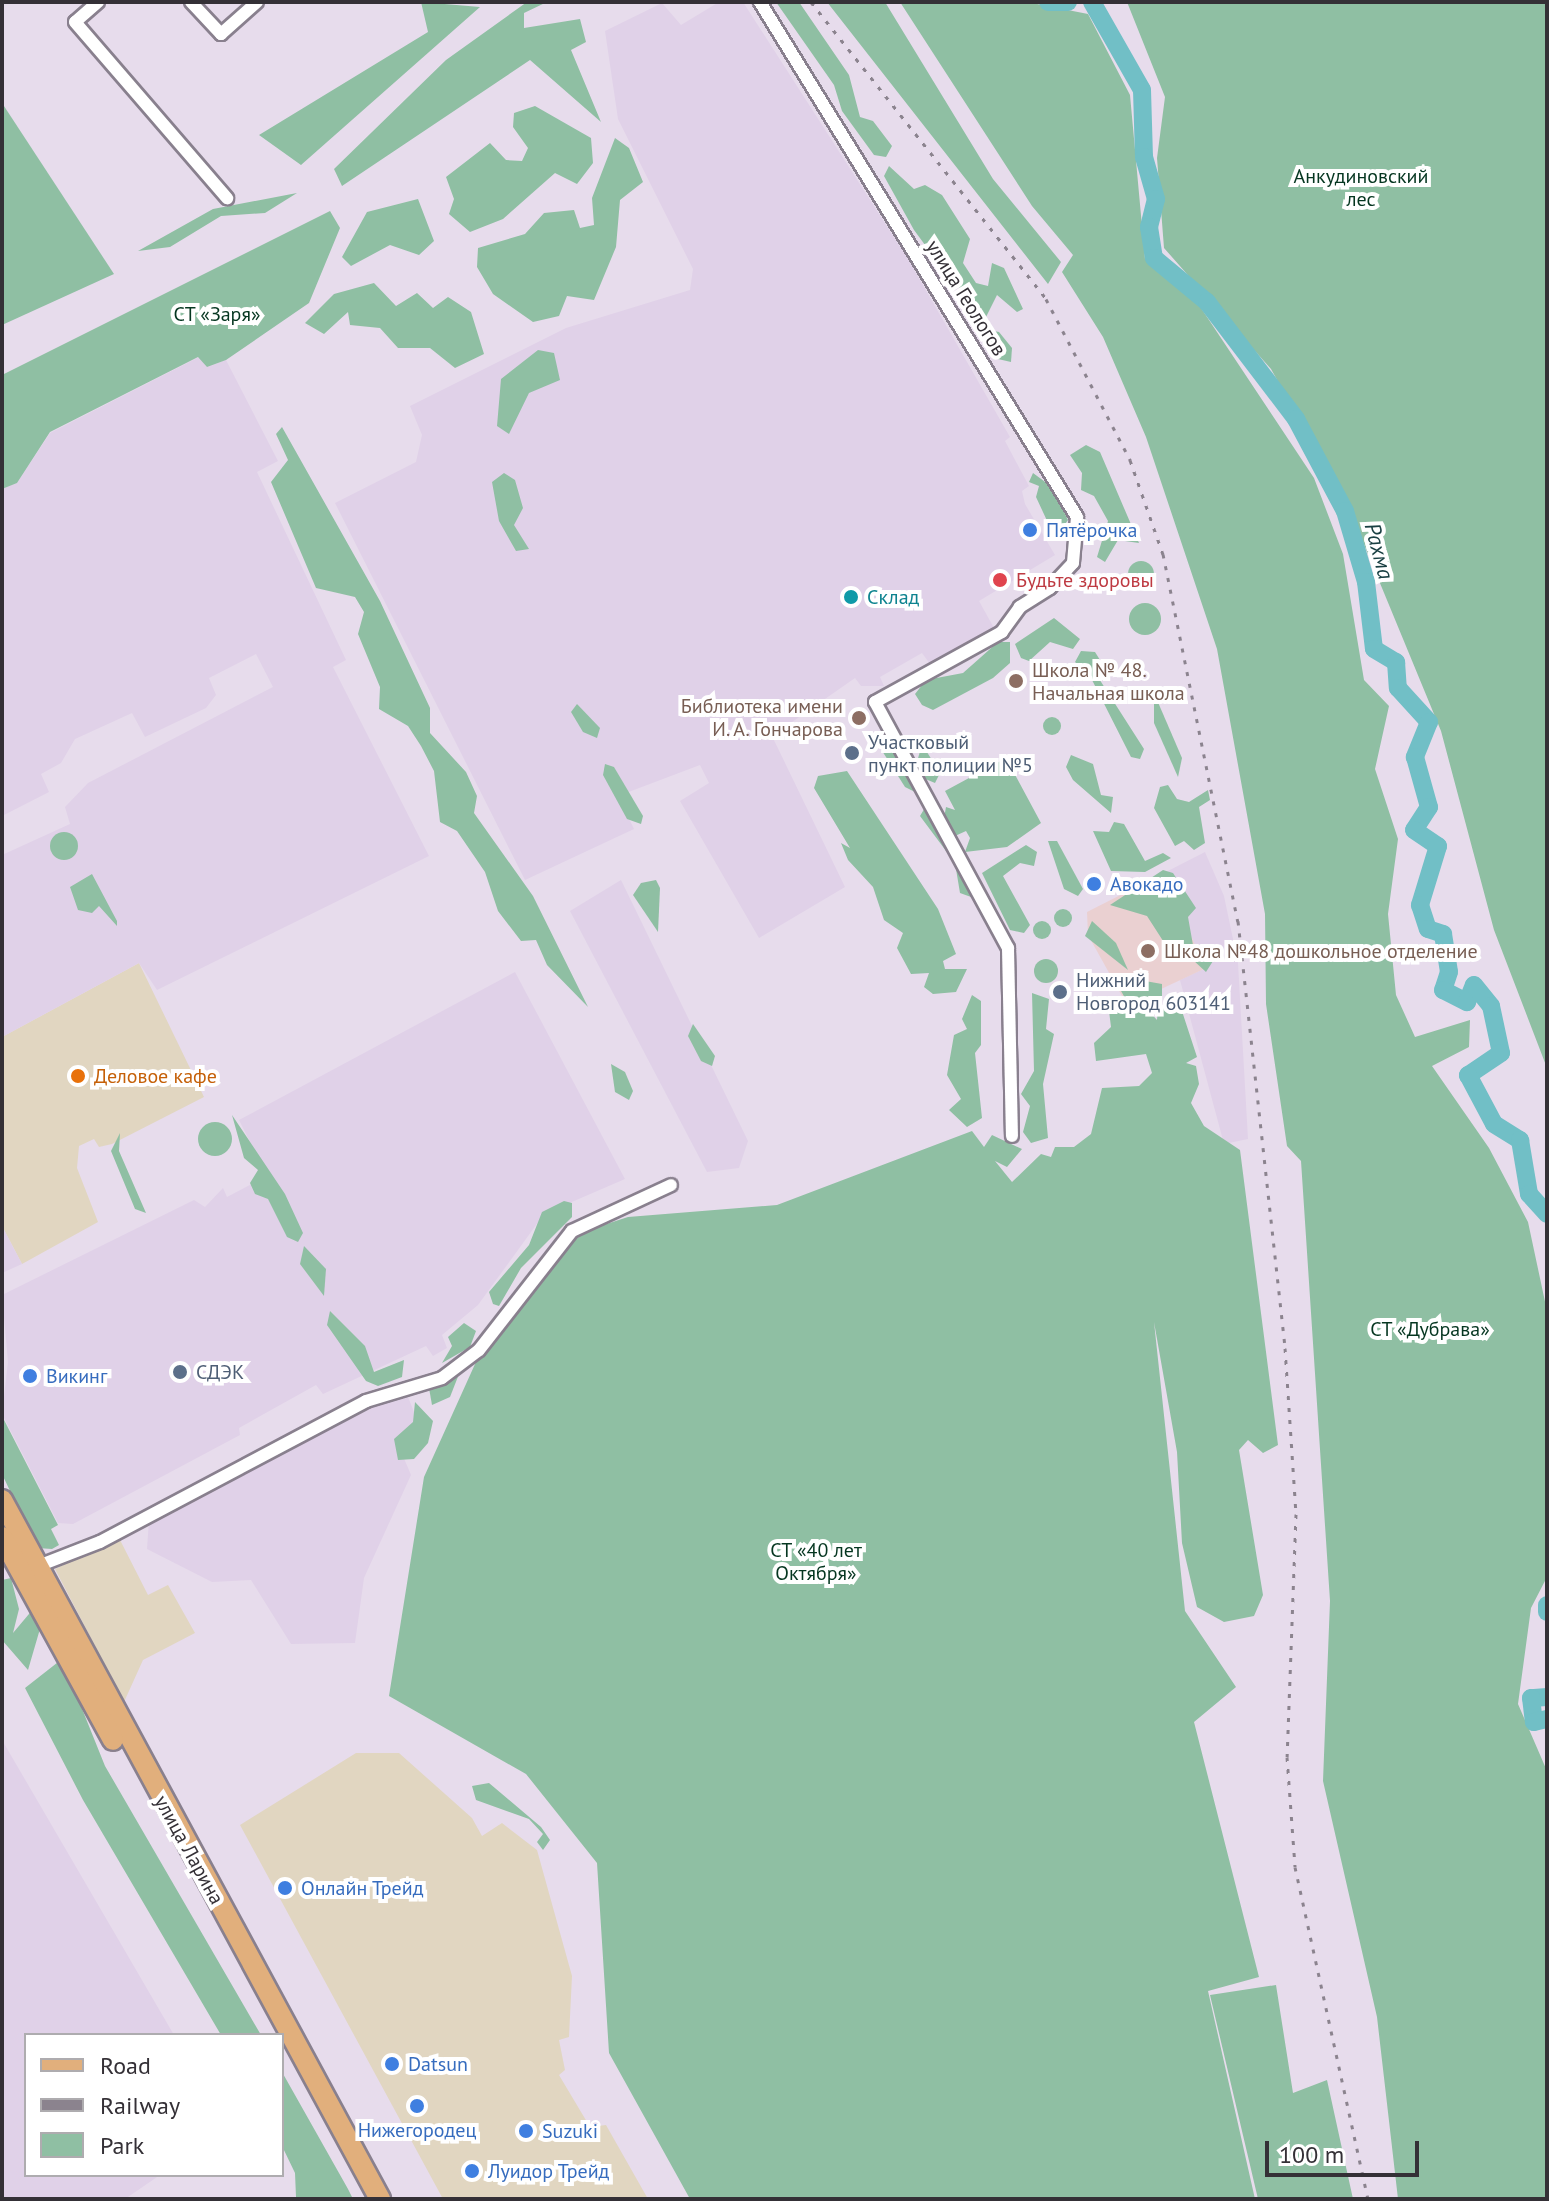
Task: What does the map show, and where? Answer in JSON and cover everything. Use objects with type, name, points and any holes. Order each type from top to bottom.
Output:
[{"type":"main road","name":"улица Ларина","points":[[2,1500],[7,1538],[274,2033]]},
{"type":"main road","name":"улица Ларина","points":[[7,1538],[38,1566],[380,2199]]},
{"type":"main road","points":[[284,2052],[364,2199]]},
{"type":"street","points":[[98,2],[75,22],[227,198]]},
{"type":"street","points":[[191,2],[221,34],[257,2]]},
{"type":"street","name":"улица Геологов","points":[[760,2],[1075,509],[1073,563],[1020,607],[1002,632],[875,702],[1008,948],[1012,1136]]},
{"type":"street","points":[[38,1566],[100,1542],[366,1401],[449,1373],[479,1350],[572,1231],[671,1185]]},
{"type":"shaded area","points":[[719,2],[743,2],[908,259],[1010,437],[1005,441],[1029,486],[1022,491],[1025,504],[1055,555],[979,601],[994,628],[933,668],[922,653],[880,677],[884,686],[861,686],[855,678],[772,736],[845,887],[759,938],[680,801],[709,783],[700,765],[618,796],[634,829],[525,880],[335,503],[416,462],[422,435],[410,406],[566,328],[690,290],[693,269],[618,119],[605,31],[662,3],[681,25]]},
{"type":"shaded area","points":[[199,357],[207,367],[226,360],[278,461],[257,472],[346,660],[333,667],[429,856],[157,990],[139,963],[2,1037],[2,855],[70,824],[65,807],[88,783],[273,687],[256,654],[209,678],[216,695],[206,708],[145,737],[132,713],[75,739],[61,763],[41,774],[49,792],[2,816],[2,489],[17,483],[50,433]]},
{"type":"shaded area","points":[[1205,852],[1224,896],[1238,963],[1248,1139],[1224,1144],[1180,980],[1206,968],[1162,874]]},
{"type":"shaded area","name":"Школа №48 дошкольное отделение","points":[[1162,874],[1206,968],[1127,1005],[1088,935],[1087,912]]},
{"type":"shaded area","points":[[621,880],[748,1141],[739,1168],[707,1172],[570,911]]},
{"type":"shaded area","points":[[139,963],[204,1097],[112,1144],[99,1147],[94,1139],[79,1146],[77,1168],[98,1222],[22,1264],[2,1226],[2,1037]]},
{"type":"shaded area","points":[[515,972],[625,1179],[544,1214],[478,1305],[442,1335],[447,1348],[433,1356],[426,1346],[323,1394],[316,1385],[239,1428],[240,1435],[73,1524],[58,1523],[2,1414],[8,1362],[2,1295],[194,1200],[205,1207],[223,1188],[227,1197],[267,1176],[239,1120]]},
{"type":"shaded area","points":[[2,1226],[22,1264],[2,1273]]},
{"type":"shaded area","points":[[393,1392],[408,1397],[418,1422],[397,1442],[411,1475],[364,1578],[355,1643],[291,1644],[251,1580],[212,1582],[147,1549],[149,1520]]},
{"type":"shaded area","points":[[119,1538],[148,1595],[168,1585],[195,1633],[143,1660],[124,1702],[55,1569]]},
{"type":"shaded area","points":[[2,1740],[173,2033],[24,2033],[24,2177],[157,2177],[125,2199],[2,2199]]},
{"type":"shaded area","points":[[356,1753],[399,1753],[472,1818],[482,1836],[502,1823],[537,1850],[572,1976],[569,2037],[559,2040],[565,2070],[559,2075],[590,2127],[606,2125],[648,2199],[443,2199],[240,1825]]},
{"type":"green space","points":[[421,2],[480,7],[301,165],[259,135],[428,32]]},
{"type":"green space","points":[[527,2],[547,2],[524,13],[524,28],[580,19],[586,42],[571,50],[601,122],[530,60],[342,186],[334,169],[446,60]]},
{"type":"green space","points":[[776,2],[799,2],[849,75],[860,117],[873,121],[892,146],[886,157],[874,155],[842,111],[834,85]]},
{"type":"green space","points":[[827,2],[885,2],[993,179],[1061,262],[1048,284]]},
{"type":"green space","name":"СТ «Дубрава»","points":[[900,2],[1027,2],[1088,14],[1130,95],[1145,259],[1201,308],[1314,478],[1343,554],[1364,680],[1389,706],[1375,769],[1398,839],[1388,914],[1396,995],[1415,1037],[1470,1020],[1469,1047],[1432,1066],[1489,1148],[1528,1222],[1547,1311],[1547,1577],[1531,1608],[1518,1704],[1547,1771],[1547,2199],[1398,2199],[1377,2017],[1323,1781],[1330,1601],[1301,1161],[1287,1146],[1266,1004],[1265,914],[1217,649],[1146,437],[1103,337],[1062,272],[1073,255],[1032,206]]},
{"type":"green space","name":"Анкудиновский лес","points":[[1127,2],[1547,2],[1547,1068],[1494,930],[1441,731],[1349,508],[1271,369],[1164,248],[1157,158],[1165,97]]},
{"type":"green space","points":[[2,103],[114,274],[2,325]]},
{"type":"green space","points":[[535,106],[591,138],[593,163],[577,184],[555,173],[503,219],[470,232],[449,214],[454,199],[446,177],[490,143],[506,160],[522,161],[528,148],[513,127],[514,113]]},
{"type":"green space","points":[[615,138],[629,148],[643,182],[620,200],[616,247],[594,300],[567,296],[559,316],[533,322],[493,294],[477,267],[478,248],[525,234],[544,213],[574,210],[580,228],[594,225],[592,198]]},
{"type":"green space","points":[[889,166],[914,189],[925,185],[942,195],[970,239],[963,263],[976,283],[988,286],[992,263],[1004,268],[1023,309],[1017,312],[997,295],[986,317],[972,317],[964,307],[970,289],[956,287],[914,230],[884,176]]},
{"type":"green space","points":[[297,193],[265,213],[221,216],[170,247],[138,251],[213,209]]},
{"type":"green space","points":[[418,199],[434,241],[419,255],[390,245],[351,266],[342,257],[367,212]]},
{"type":"green space","name":"СТ «Заря»","points":[[330,211],[340,228],[309,303],[226,360],[207,367],[198,357],[50,432],[17,483],[2,489],[2,375]]},
{"type":"green space","points":[[374,283],[396,306],[417,293],[433,308],[448,297],[471,312],[484,354],[455,368],[430,348],[398,348],[380,328],[350,325],[348,312],[324,334],[305,323],[334,294]]},
{"type":"green space","points":[[983,329],[999,332],[1012,348],[1011,362],[998,359]]},
{"type":"green space","points":[[538,350],[554,353],[560,380],[529,393],[509,434],[497,426],[501,379]]},
{"type":"green space","points":[[282,427],[380,601],[430,708],[430,733],[466,772],[477,796],[474,813],[533,896],[588,1007],[547,965],[536,940],[521,941],[498,911],[485,872],[457,831],[440,822],[434,771],[421,746],[408,726],[379,709],[380,687],[358,634],[364,612],[355,597],[316,588],[271,482],[288,460],[276,434]]},
{"type":"green space","points":[[1086,445],[1100,452],[1139,543],[1118,540],[1105,562],[1097,557],[1108,521],[1094,496],[1081,490],[1082,473],[1070,455]]},
{"type":"green space","points":[[504,473],[515,480],[523,508],[514,525],[529,549],[516,551],[499,521],[492,482]]},
{"type":"green space","points":[[1033,473],[1052,487],[1068,520],[1063,527],[1049,525],[1036,497],[1039,486],[1029,482]]},
{"type":"green space","points":[[1141,561],[1150,565],[1154,574],[1150,583],[1141,587],[1132,583],[1128,574],[1132,565]]},
{"type":"green space","points":[[1145,603],[1157,607],[1161,619],[1157,631],[1145,635],[1133,631],[1129,619],[1133,607]]},
{"type":"green space","points":[[1054,618],[1080,639],[1073,649],[1050,642],[1029,661],[1021,658],[1015,644]]},
{"type":"green space","points":[[998,642],[1010,642],[1010,663],[993,678],[933,710],[922,705],[915,694],[926,680],[963,673]]},
{"type":"green space","points":[[1081,651],[1095,652],[1100,660],[1096,674],[1144,749],[1140,759],[1131,757],[1090,676],[1075,662]]},
{"type":"green space","points":[[1154,693],[1182,758],[1178,777],[1154,723]]},
{"type":"green space","points":[[577,704],[600,728],[597,738],[583,732],[571,712]]},
{"type":"green space","points":[[1052,717],[1061,726],[1052,735],[1043,726]]},
{"type":"green space","points":[[885,737],[900,742],[919,794],[905,787],[879,746]]},
{"type":"green space","points":[[922,744],[940,773],[935,783],[923,778],[917,762]]},
{"type":"green space","points":[[1071,755],[1093,764],[1101,795],[1113,797],[1111,813],[1073,780],[1066,767]]},
{"type":"green space","points":[[1006,758],[1041,823],[1007,847],[965,852],[970,838],[966,831],[955,836],[944,818],[946,807],[955,810],[945,791]]},
{"type":"green space","points":[[605,764],[614,767],[643,816],[641,824],[627,819],[603,775]]},
{"type":"green space","points":[[847,771],[938,909],[956,954],[943,961],[945,969],[967,969],[956,992],[933,994],[924,987],[929,973],[911,974],[897,948],[903,933],[884,920],[873,887],[848,860],[841,843],[850,848],[814,788],[818,776]]},
{"type":"green space","points":[[1168,785],[1177,799],[1189,802],[1208,790],[1210,800],[1199,807],[1205,843],[1194,850],[1184,841],[1175,846],[1154,808],[1160,787]]},
{"type":"green space","points":[[926,806],[977,886],[971,897],[960,893],[955,863],[920,816]]},
{"type":"green space","points":[[1114,822],[1124,824],[1145,861],[1163,853],[1171,858],[1145,872],[1111,871],[1093,831],[1109,832]]},
{"type":"green space","points":[[64,832],[74,836],[78,846],[74,856],[64,860],[54,856],[50,846],[54,836]]},
{"type":"green space","points":[[1048,841],[1057,841],[1083,889],[1078,896],[1064,889]]},
{"type":"green space","points":[[1026,845],[1037,852],[1034,866],[1020,863],[1003,876],[1030,925],[1024,933],[1010,930],[982,873]]},
{"type":"green space","points":[[1163,870],[1173,873],[1196,908],[1188,917],[1193,945],[1213,961],[1206,972],[1193,960],[1176,961],[1147,916],[1110,905]]},
{"type":"green space","points":[[92,874],[117,926],[99,906],[92,913],[78,910],[70,887]]},
{"type":"green space","points":[[656,880],[660,888],[658,932],[633,895],[641,883]]},
{"type":"green space","points":[[1063,909],[1072,918],[1063,927],[1054,918]]},
{"type":"green space","points":[[1042,921],[1051,930],[1042,939],[1033,930]]},
{"type":"green space","points":[[1092,921],[1116,943],[1128,970],[1085,936]]},
{"type":"green space","points":[[1046,959],[1057,966],[1058,971],[1051,982],[1046,983],[1035,976],[1034,971],[1041,960]]},
{"type":"green space","points":[[1128,978],[1162,984],[1162,997],[1151,1004],[1126,1000],[1120,989]]},
{"type":"green space","points":[[1032,993],[1049,999],[1046,1029],[1054,1034],[1043,1084],[1048,1138],[1031,1143],[1023,1132],[1030,1106],[1021,1094],[1034,1071]]},
{"type":"green space","points":[[972,995],[981,1001],[981,1045],[975,1053],[982,1118],[967,1127],[949,1110],[961,1099],[947,1075],[954,1035],[967,1029],[962,1019]]},
{"type":"green space","name":"СТ «40 лет Октября»","points":[[1179,1002],[1197,1057],[1186,1063],[1196,1066],[1199,1084],[1191,1103],[1204,1126],[1240,1150],[1278,1445],[1263,1453],[1248,1440],[1239,1450],[1263,1595],[1254,1616],[1224,1622],[1197,1607],[1182,1543],[1177,1452],[1154,1322],[1185,1611],[1236,1687],[1194,1722],[1259,1977],[1208,1991],[1255,2199],[690,2199],[609,2053],[597,1863],[526,1774],[389,1696],[424,1477],[480,1353],[547,1266],[585,1231],[628,1217],[777,1205],[972,1131],[984,1147],[992,1135],[1022,1149],[1007,1167],[995,1161],[1012,1182],[1041,1154],[1051,1157],[1055,1147],[1074,1147],[1091,1134],[1102,1088],[1139,1086],[1152,1073],[1146,1054],[1096,1061],[1094,1043],[1111,1027],[1109,1011],[1146,1008],[1157,1020],[1158,1007]]},
{"type":"green space","points":[[693,1024],[715,1056],[712,1066],[701,1061],[688,1036]]},
{"type":"green space","points":[[611,1064],[625,1072],[633,1091],[629,1100],[615,1092]]},
{"type":"green space","points":[[232,1115],[285,1194],[303,1233],[298,1242],[287,1237],[268,1199],[255,1194],[250,1183],[258,1170],[244,1158]]},
{"type":"green space","points":[[215,1122],[227,1127],[232,1139],[227,1151],[215,1156],[203,1151],[198,1139],[203,1127]]},
{"type":"green space","points":[[120,1133],[119,1151],[146,1213],[135,1209],[111,1151]]},
{"type":"green space","points":[[564,1201],[572,1203],[572,1217],[521,1268],[499,1306],[493,1304],[489,1292],[529,1245],[542,1212]]},
{"type":"green space","points":[[304,1246],[326,1269],[324,1296],[300,1264]]},
{"type":"green space","points":[[330,1311],[365,1346],[374,1372],[404,1360],[402,1377],[378,1386],[366,1381],[327,1325]]},
{"type":"green space","points":[[464,1323],[476,1331],[470,1347],[442,1363],[452,1346],[448,1337]]},
{"type":"green space","points":[[459,1374],[450,1397],[432,1405],[429,1388]]},
{"type":"green space","points":[[415,1402],[433,1421],[428,1443],[414,1459],[398,1460],[394,1439],[413,1422]]},
{"type":"green space","points":[[2,1416],[58,1525],[51,1529],[59,1545],[52,1549],[37,1548],[2,1474]]},
{"type":"green space","points":[[11,1578],[19,1609],[13,1633],[34,1608],[42,1622],[28,1670],[2,1640],[2,1580]]},
{"type":"green space","points":[[62,1659],[105,1766],[260,2033],[220,2033],[83,1800],[25,1688]]},
{"type":"green space","points":[[489,1783],[541,1827],[550,1840],[543,1850],[537,1842],[543,1834],[529,1819],[476,1800],[472,1786]]},
{"type":"green space","points":[[1276,1985],[1293,2093],[1327,2080],[1353,2199],[1258,2199],[1210,1995]]},
{"type":"green space","points":[[284,2076],[353,2199],[296,2197],[295,2173],[284,2150]]},
{"type":"waterway","name":"Рахма","points":[[1048,2],[1068,2]]},
{"type":"waterway","name":"Рахма","points":[[1092,2],[1142,90],[1144,157],[1156,199],[1149,227],[1154,258],[1207,302],[1296,419],[1345,511],[1366,582],[1374,649],[1396,662],[1398,688],[1429,722],[1415,757],[1429,807],[1414,830],[1438,846],[1420,905],[1428,929],[1443,934],[1449,972],[1443,990],[1467,1002],[1474,985],[1491,1006],[1501,1053],[1468,1075],[1494,1124],[1520,1140],[1529,1194],[1547,1214]]},
{"type":"waterway","name":"Рахма","points":[[1547,1605],[1547,1612]]},
{"type":"waterway","name":"Рахма","points":[[1547,1697],[1531,1698],[1534,1722],[1547,1719]]},
{"type":"railway","points":[[811,2],[1046,299],[1130,460],[1163,554],[1238,921],[1285,1348],[1296,1514],[1287,1757],[1295,1867],[1368,2199]]},
{"type":"place","name":"Пятёрочка","points":[[1030,530]]},
{"type":"place","name":"Будьте здоровы","points":[[1000,580]]},
{"type":"place","name":"Склад","points":[[851,597]]},
{"type":"place","name":"Школа № 48. Начальная школа","points":[[1016,681]]},
{"type":"place","name":"Библиотека имени И. А. Гончарова","points":[[859,718]]},
{"type":"place","name":"Участковый пункт полиции №5","points":[[852,753]]},
{"type":"place","name":"Авокадо","points":[[1094,884]]},
{"type":"place","name":"Школа №48 дошкольное отделение","points":[[1148,951]]},
{"type":"place","name":"Нижний Новгород 603141","points":[[1060,992]]},
{"type":"place","name":"Деловое кафе","points":[[78,1076]]},
{"type":"place","name":"СДЭК","points":[[180,1372]]},
{"type":"place","name":"Викинг","points":[[30,1376]]},
{"type":"place","name":"Онлайн Трейд","points":[[285,1888]]},
{"type":"place","name":"Datsun","points":[[392,2064]]},
{"type":"place","name":"Нижегородец","points":[[417,2106]]},
{"type":"place","name":"Suzuki","points":[[526,2131]]},
{"type":"place","name":"Луидор Трейд","points":[[472,2171]]}]
